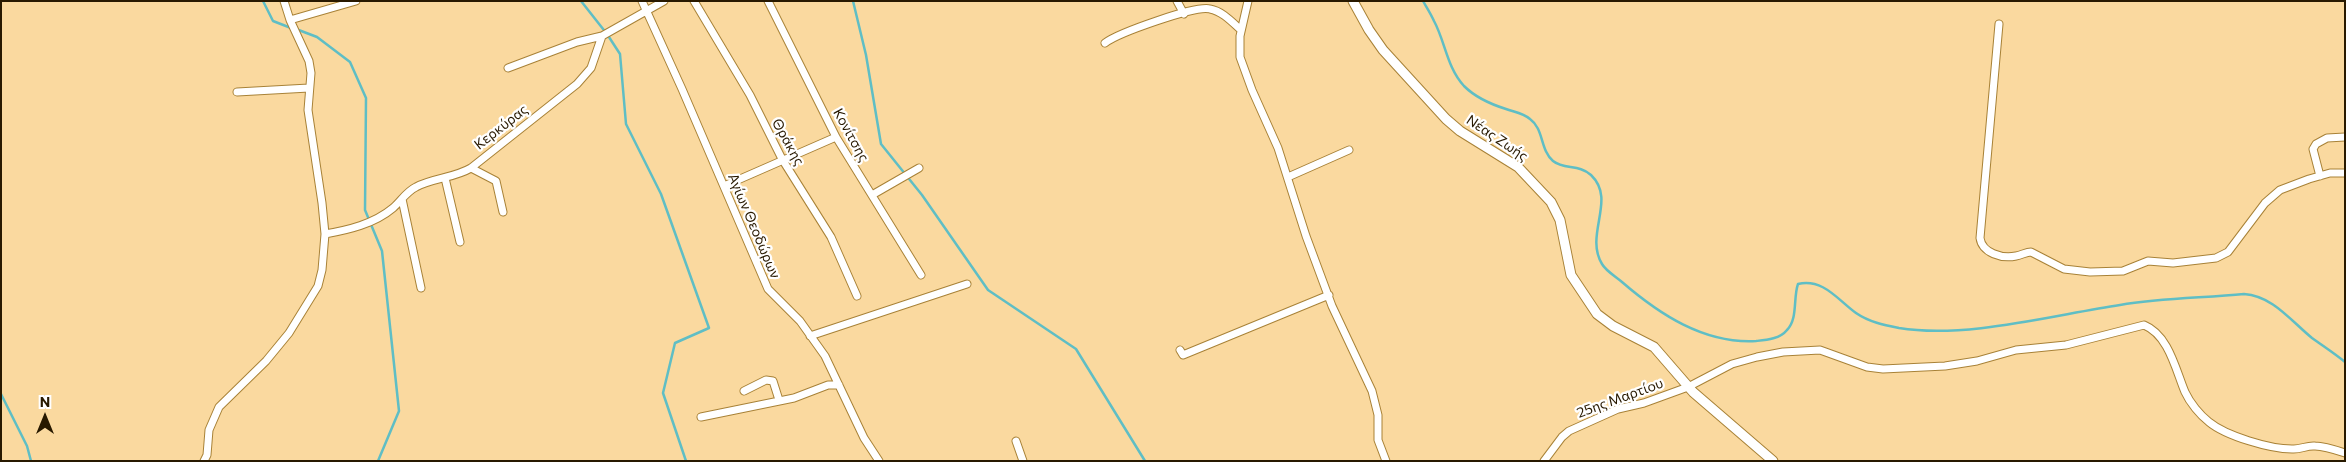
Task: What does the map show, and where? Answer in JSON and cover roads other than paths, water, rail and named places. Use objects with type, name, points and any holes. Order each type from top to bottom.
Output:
[{"type":"street","points":[[204,461],[207,455],[209,430],[219,407],[277,349],[307,306],[318,286],[322,270],[325,234],[318,168],[308,110],[311,73],[309,61],[290,20],[284,1]]},
{"type":"street","points":[[290,20],[356,1]]},
{"type":"street","name":"Αγίων Θεοδώρων","points":[[642,1],[768,289],[794,314],[824,356],[864,438],[879,461]]},
{"type":"street","points":[[508,68],[577,42],[602,36],[664,1]]},
{"type":"street","name":"Θράκης","points":[[694,1],[750,95],[782,159],[831,237],[857,296]]},
{"type":"street","name":"Κονίτσης","points":[[768,1],[836,137],[921,275]]},
{"type":"street","points":[[1177,1],[1184,14]]},
{"type":"street","points":[[1248,1],[1239,46],[1244,69],[1278,148],[1306,236],[1329,295],[1372,392],[1378,415],[1378,440],[1386,461]]},
{"type":"street","name":"Νέας Ζωής","points":[[1353,1],[1383,50],[1446,119],[1460,131],[1512,163],[1551,202],[1560,220],[1571,276],[1592,308],[1614,326],[1654,347],[1667,359],[1688,387],[1773,461]]},
{"type":"street","points":[[1105,43],[1113,37],[1198,9],[1209,8],[1220,13],[1241,30]]},
{"type":"street","points":[[1999,24],[1981,229],[1982,246],[1991,253],[2014,257],[2031,252],[2069,271],[2107,273],[2123,271],[2148,261],[2173,263],[2216,258],[2228,252],[2256,213],[2272,196],[2289,186],[2320,176],[2345,173]]},
{"type":"street","name":"Κερκύρας","points":[[325,234],[352,228],[378,218],[418,186],[462,173],[471,168],[578,84],[591,68],[602,36]]},
{"type":"street","points":[[236,92],[309,88]]},
{"type":"street","points":[[724,186],[836,137]]},
{"type":"street","points":[[2320,176],[2313,148],[2316,144],[2327,138],[2345,137]]},
{"type":"street","points":[[1288,177],[1349,150]]},
{"type":"street","points":[[471,168],[496,181],[503,212]]},
{"type":"street","points":[[872,195],[919,168]]},
{"type":"street","points":[[445,178],[460,242]]},
{"type":"street","points":[[402,199],[421,288]]},
{"type":"street","points":[[810,336],[966,284]]},
{"type":"street","points":[[1180,350],[1183,355],[1329,295]]},
{"type":"street","name":"25ης Μαρτίου","points":[[1544,461],[1557,442],[1569,431],[1618,410],[1688,387],[1732,364],[1783,352],[1820,350],[1867,367],[1882,369],[1936,367],[1960,364],[2042,346],[2066,345],[2144,325],[2154,332],[2167,349],[2178,369],[2185,393],[2200,414],[2210,423],[2232,436],[2282,448],[2295,450],[2314,446],[2345,453]]},
{"type":"street","points":[[744,391],[761,382],[773,381],[779,400]]},
{"type":"street","points":[[701,417],[794,398],[828,385],[839,385]]},
{"type":"street","points":[[1016,441],[1023,461]]},
{"type":"waterway","points":[[263,1],[273,21],[291,28]]},
{"type":"waterway","points":[[581,1],[620,54],[626,124],[661,194],[709,328],[675,343],[663,393],[686,461]]},
{"type":"waterway","points":[[853,1],[866,55],[881,144],[922,195],[988,290],[1076,349],[1145,461]]},
{"type":"waterway","points":[[1423,1],[1438,29],[1450,63],[1464,86],[1483,100],[1527,117],[1538,128],[1546,151],[1553,161],[1557,164],[1582,169],[1591,175],[1598,185],[1601,195],[1601,206],[1596,241],[1597,253],[1604,267],[1636,294],[1683,325],[1718,338],[1737,341],[1756,341],[1777,337],[1787,330],[1793,320],[1798,284],[1807,283],[1815,284],[1830,291],[1856,313],[1871,321],[1899,328],[1925,331],[1981,328],[2166,299],[2244,294],[2264,299],[2273,304],[2312,338],[2345,362]]},
{"type":"waterway","points":[[296,29],[317,37],[350,62],[366,98],[365,210],[382,251],[399,411],[378,461]]},
{"type":"waterway","points":[[1,394],[27,446],[31,461]]}]
